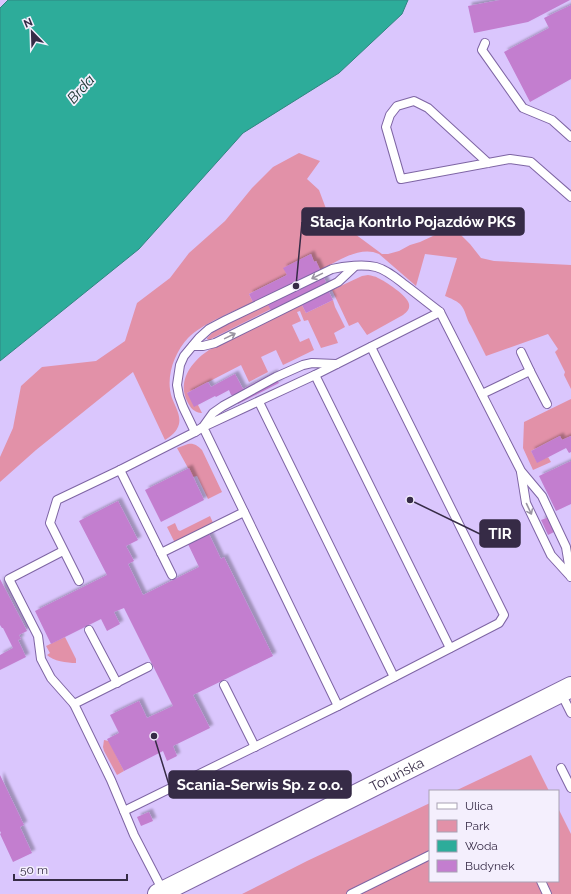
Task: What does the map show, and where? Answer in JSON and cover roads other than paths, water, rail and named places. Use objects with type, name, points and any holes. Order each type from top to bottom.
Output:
[{"type":"street","name":"Toruńska","points":[[160,893],[566,690]]},
{"type":"lane","points":[[485,43],[482,50],[523,108],[552,120],[571,137]]},
{"type":"lane","points":[[488,163],[428,108],[414,101],[397,106],[390,115],[386,127],[401,179],[510,159],[531,162],[571,197]]},
{"type":"lane","points":[[195,432],[183,407],[177,385],[180,365],[184,356],[199,338],[209,329],[226,320],[332,269],[341,267],[377,267],[385,271],[440,312],[520,471],[542,496],[545,502],[566,547],[571,577]]},
{"type":"lane","points":[[193,346],[203,346],[215,343],[246,328],[338,282],[354,267]]},
{"type":"lane","points":[[78,581],[50,523],[57,500],[120,470],[203,427],[315,375],[440,312]]},
{"type":"lane","points":[[124,812],[338,706],[499,623],[504,615],[371,347]]},
{"type":"lane","points":[[521,352],[547,404]]},
{"type":"lane","points":[[203,427],[213,413],[223,406],[276,377],[303,365],[312,363],[337,364]]},
{"type":"lane","points":[[482,394],[530,371]]},
{"type":"lane","points":[[315,375],[450,648]]},
{"type":"lane","points":[[259,402],[394,677]]},
{"type":"lane","points":[[203,427],[338,706]]},
{"type":"lane","points":[[120,470],[172,575]]},
{"type":"lane","points":[[520,471],[526,503],[529,510],[551,555],[571,577]]},
{"type":"lane","points":[[161,554],[244,512]]},
{"type":"lane","points":[[63,551],[9,579],[38,636],[41,659],[51,678],[74,704],[111,780],[160,893]]},
{"type":"lane","points":[[89,630],[117,683]]},
{"type":"lane","points":[[74,704],[148,667]]},
{"type":"lane","points":[[224,685],[255,747]]},
{"type":"lane","points":[[566,690],[571,713]]},
{"type":"lane","points":[[561,768],[571,788]]},
{"type":"lane","points":[[351,894],[429,855]]},
{"type":"lane","points":[[541,882],[547,894]]},
{"type":"water","name":"Brda","points":[[8,0],[408,0],[402,14],[339,73],[243,133],[139,249],[0,361],[0,8]]},
{"type":"place","name":"Stacja Kontrlo Pojazdów PKS","points":[[296,286]]},
{"type":"place","name":"TIR","points":[[410,500]]},
{"type":"place","name":"Scania-Serwis Sp. z o.o.","points":[[154,736]]}]
